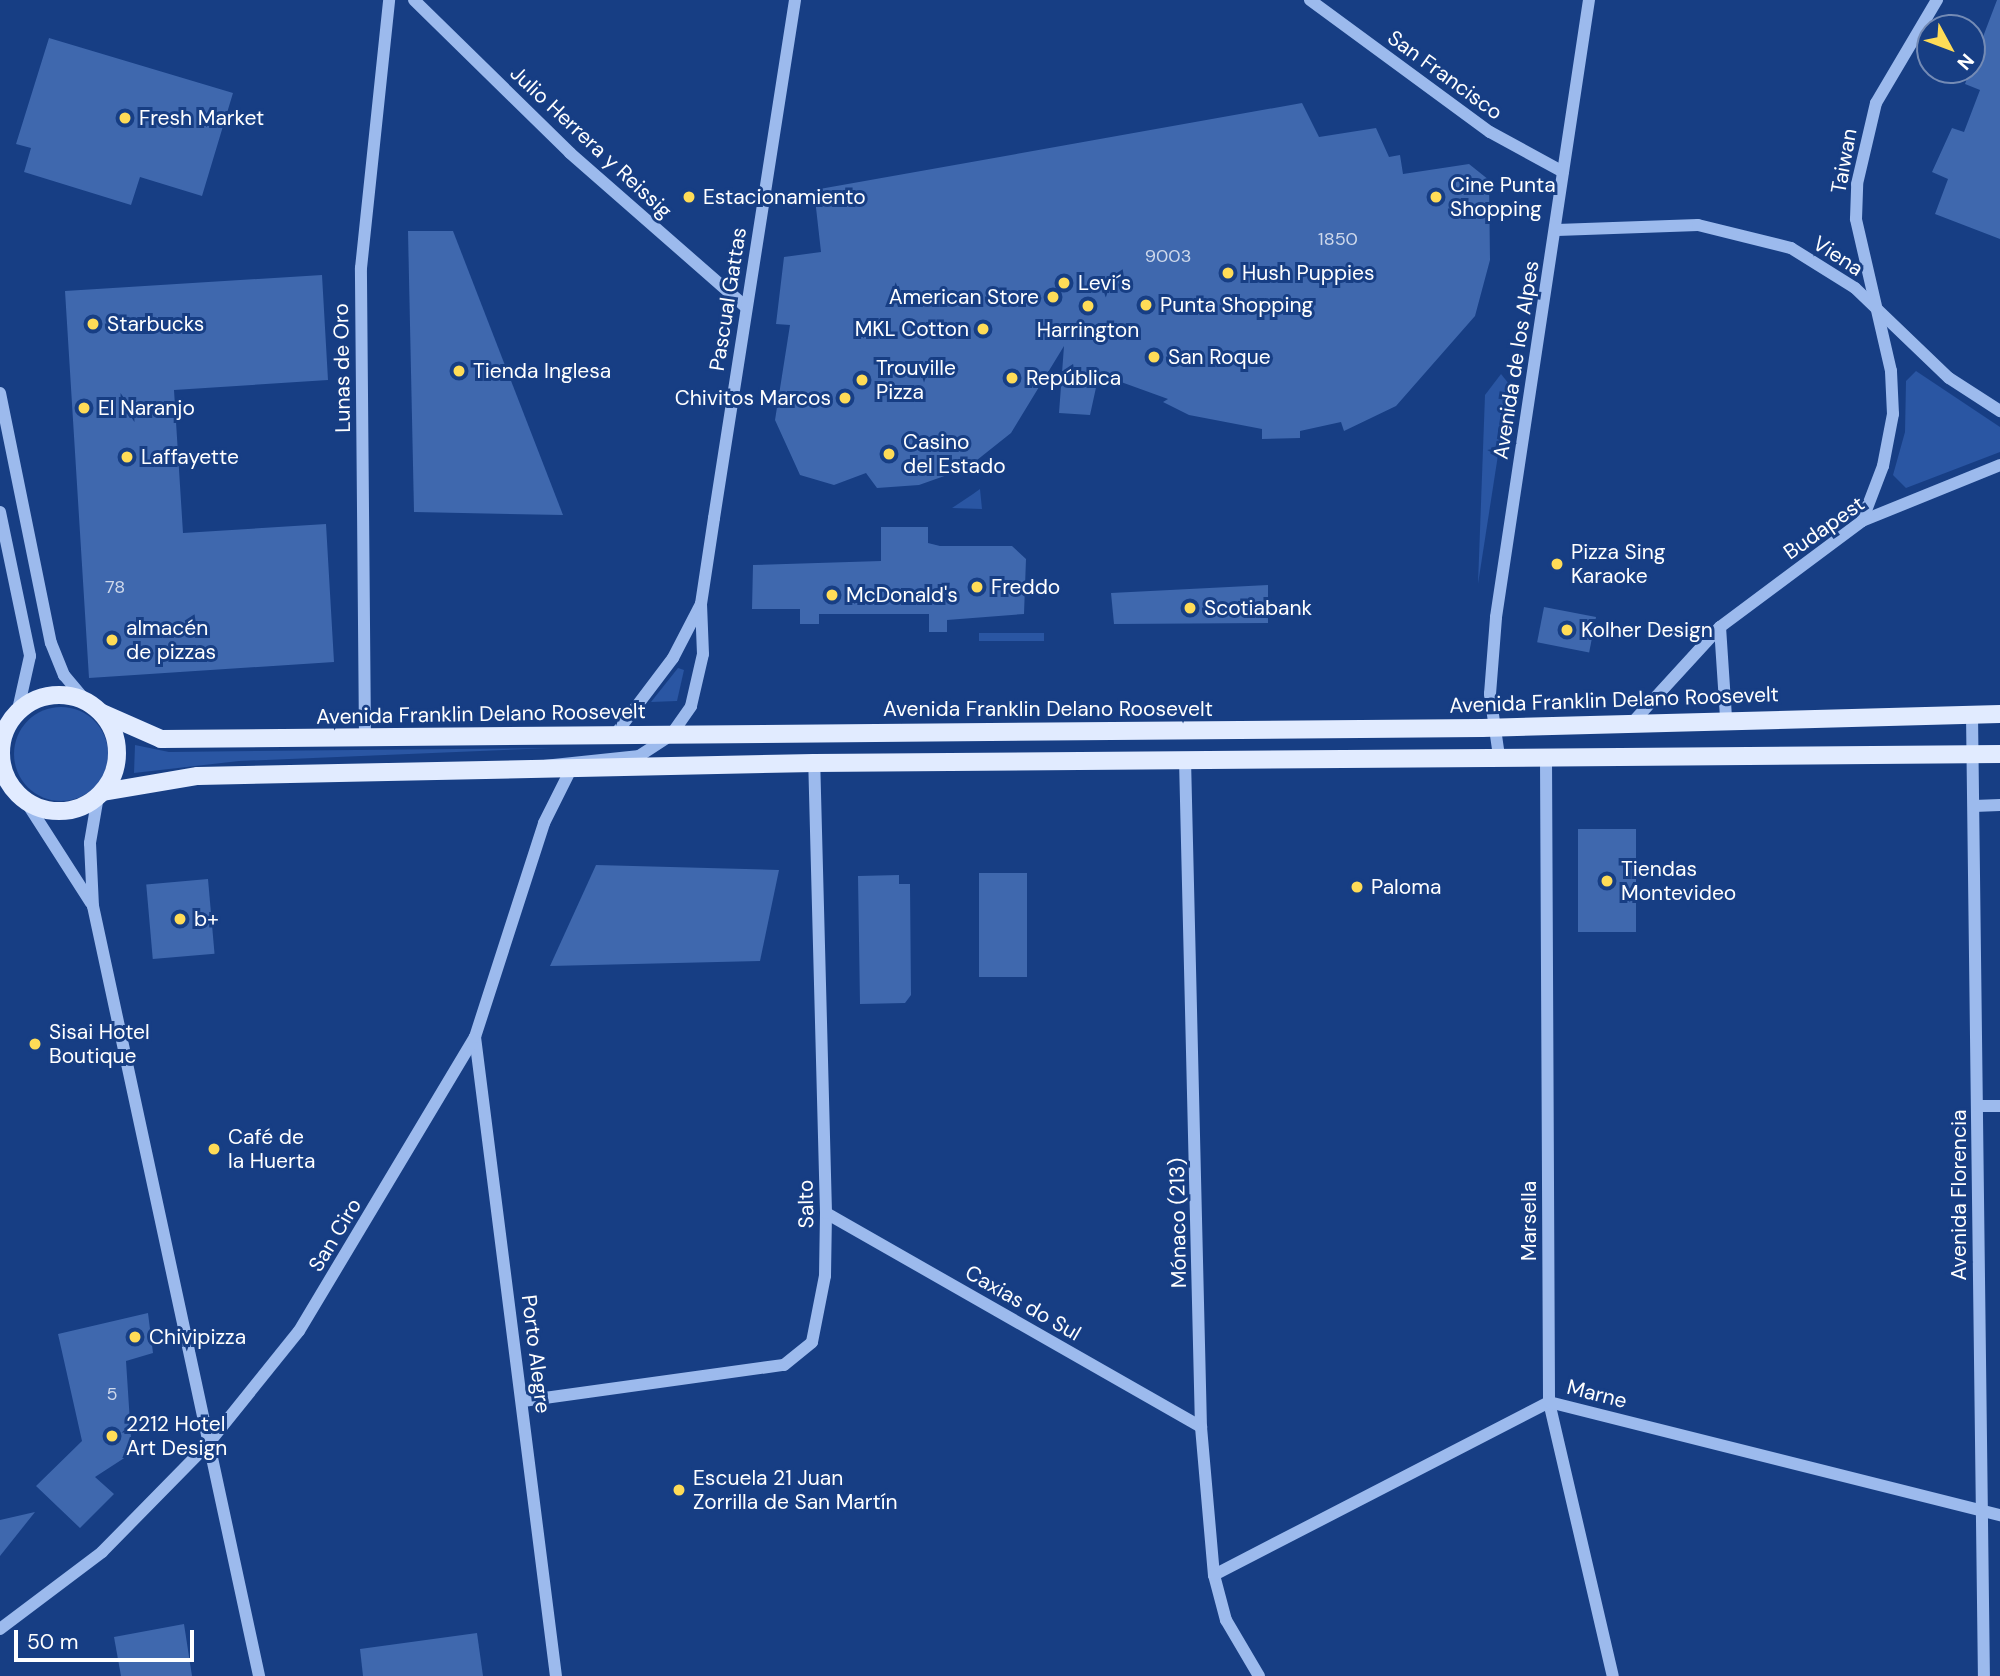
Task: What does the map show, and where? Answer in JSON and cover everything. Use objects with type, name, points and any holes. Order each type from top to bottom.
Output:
[{"type":"main road","points":[[22,798],[3,769],[8,723],[57,695],[87,702],[102,713],[117,744],[115,769],[100,794]]},
{"type":"main road","name":"Avenida Franklin Delano Roosevelt","points":[[102,713],[161,738],[1494,728],[1726,718],[2000,714]]},
{"type":"main road","points":[[0,786],[22,798],[60,811],[100,794],[198,776],[570,771],[814,763],[2000,754]]},
{"type":"street","name":"Lunas de Oro","points":[[365,738],[361,268],[389,0]]},
{"type":"street","name":"Julio Herrera y Reissig","points":[[414,0],[570,153],[746,307]]},
{"type":"street","name":"Pascual Gattas","points":[[530,771],[558,760],[639,756],[671,735],[691,706],[705,633],[701,604],[794,0]]},
{"type":"street","name":"San Francisco","points":[[1310,0],[1490,132],[1563,172]]},
{"type":"street","name":"Avenida de los Alpes","points":[[1499,756],[1490,694],[1496,617],[1557,230],[1589,0]]},
{"type":"street","name":"Taiwan","points":[[1880,313],[1856,219],[1862,151],[1891,71],[1937,0]]},
{"type":"street","name":"Viena","points":[[1557,230],[1729,229],[1822,264],[1880,313]]},
{"type":"street","points":[[1880,313],[1949,378],[2000,411]]},
{"type":"street","points":[[1862,521],[1883,466],[1893,414],[1880,313]]},
{"type":"street","points":[[0,393],[22,522],[51,643],[64,676],[87,702]]},
{"type":"street","name":"Budapest","points":[[1632,723],[1720,627],[1862,521],[2000,465]]},
{"type":"street","points":[[0,512],[30,656],[8,723]]},
{"type":"street","points":[[3,528],[22,522]]},
{"type":"street","name":"Pascual Gattas","points":[[614,736],[673,658],[701,604]]},
{"type":"street","points":[[1720,627],[1726,718]]},
{"type":"street","name":"Avenida Florencia","points":[[1972,714],[1979,1106],[1979,1510],[1984,1676]]},
{"type":"street","name":"Marsella","points":[[1546,758],[1549,1402],[1613,1676]]},
{"type":"street","name":"Mónaco (213)","points":[[1185,759],[1201,1427],[1214,1575],[1226,1620],[1259,1676]]},
{"type":"street","name":"Salto","points":[[523,1401],[784,1366],[802,1356],[820,1313],[826,1213],[814,763]]},
{"type":"street","name":"San Ciro","points":[[0,1629],[87,1566],[208,1444],[299,1331],[475,1037],[544,823],[570,771]]},
{"type":"street","points":[[100,794],[90,842],[93,906],[259,1676]]},
{"type":"street","points":[[22,798],[93,906]]},
{"type":"street","points":[[1974,806],[2000,805]]},
{"type":"street","name":"Porto Alegre","points":[[475,1037],[556,1676]]},
{"type":"street","points":[[1979,1106],[2000,1106]]},
{"type":"street","name":"Caxias do Sul","points":[[826,1213],[1201,1427]]},
{"type":"street","name":"Marne","points":[[1214,1575],[1549,1402],[2000,1516]]},
{"type":"shaded area","points":[[1916,371],[2000,427],[2000,452],[1906,488],[1893,475],[1905,432],[1906,381]]},
{"type":"shaded area","points":[[1501,374],[1509,384],[1478,584],[1485,395]]},
{"type":"shaded area","points":[[980,489],[982,509],[952,508],[973,494]]},
{"type":"shaded area","points":[[979,633],[1044,633],[1044,641],[979,641]]},
{"type":"shaded area","points":[[678,668],[684,670],[677,701],[651,702]]},
{"type":"shaded area","points":[[52,707],[70,707],[95,720],[105,736],[108,754],[105,772],[95,788],[70,801],[52,801],[27,788],[14,763],[14,745],[27,720]]},
{"type":"shaded area","points":[[135,745],[169,752],[552,748],[239,761],[134,773]]},
{"type":"building","points":[[1997,0],[2000,0],[2000,239],[1935,214],[1948,179],[1932,172],[1952,128],[1964,132],[1980,90],[1965,84],[1986,84],[1986,29]]},
{"type":"building","name":"Fresh Market","points":[[49,38],[233,93],[202,196],[140,177],[131,205],[24,172],[31,148],[16,144]]},
{"type":"building","name":"Punta Shopping","points":[[1302,103],[1319,137],[1376,128],[1389,157],[1400,155],[1403,174],[1469,164],[1489,180],[1490,260],[1475,316],[1396,406],[1344,431],[1341,422],[1300,431],[1300,438],[1262,439],[1262,429],[1189,415],[1163,402],[1168,399],[1099,374],[1090,415],[1059,413],[1064,346],[1011,433],[967,468],[919,485],[877,488],[866,473],[834,485],[800,475],[775,420],[790,325],[776,324],[784,257],[821,252],[814,190]]},
{"type":"building","name":"Tienda Inglesa","points":[[408,231],[453,231],[563,515],[414,512]]},
{"type":"building","name":"Laffayette","points":[[322,275],[328,380],[174,390],[183,533],[326,524],[334,662],[89,678],[65,291]]},
{"type":"building","points":[[881,527],[928,527],[928,543],[940,546],[1012,546],[1026,559],[1024,614],[947,620],[947,632],[929,632],[929,614],[819,614],[819,624],[800,624],[800,609],[752,609],[753,565],[881,561]]},
{"type":"building","name":"Scotiabank","points":[[1268,585],[1268,623],[1114,624],[1111,593]]},
{"type":"building","name":"Kolher Design","points":[[1544,607],[1596,617],[1589,652],[1537,642]]},
{"type":"building","name":"Tiendas Montevideo","points":[[1578,829],[1636,829],[1636,932],[1578,932]]},
{"type":"building","points":[[596,865],[779,870],[760,961],[550,966]]},
{"type":"building","points":[[979,873],[1027,873],[1027,977],[979,977]]},
{"type":"building","points":[[899,875],[899,884],[910,884],[911,995],[905,1003],[860,1004],[858,876]]},
{"type":"building","name":"b+","points":[[208,879],[215,954],[153,959],[146,884]]},
{"type":"building","name":"2212 Hotel Art Design","points":[[148,1313],[153,1353],[126,1361],[132,1453],[95,1477],[114,1494],[80,1528],[36,1486],[82,1441],[58,1334]]},
{"type":"building","points":[[35,1512],[0,1556],[0,1520]]},
{"type":"building","points":[[184,1624],[192,1676],[121,1676],[114,1637]]},
{"type":"building","points":[[477,1633],[483,1676],[363,1676],[360,1649]]},
{"type":"place","name":"Fresh Market","points":[[125,118]]},
{"type":"place","name":"Estacionamiento","points":[[689,197]]},
{"type":"place","name":"Cine Punta Shopping","points":[[1436,197]]},
{"type":"place","name":"Hush Puppies","points":[[1228,273]]},
{"type":"place","name":"Levi´s","points":[[1064,283]]},
{"type":"place","name":"American Store","points":[[1053,297]]},
{"type":"place","name":"Punta Shopping","points":[[1146,305]]},
{"type":"place","name":"Harrington","points":[[1088,306]]},
{"type":"place","name":"Starbucks","points":[[93,324]]},
{"type":"place","name":"MKL Cotton","points":[[983,329]]},
{"type":"place","name":"San Roque","points":[[1154,357]]},
{"type":"place","name":"Tienda Inglesa","points":[[459,371]]},
{"type":"place","name":"República","points":[[1012,378]]},
{"type":"place","name":"Trouville Pizza","points":[[862,380]]},
{"type":"place","name":"Chivitos Marcos","points":[[845,398]]},
{"type":"place","name":"El Naranjo","points":[[84,408]]},
{"type":"place","name":"Casino del Estado","points":[[889,454]]},
{"type":"place","name":"Laffayette","points":[[127,457]]},
{"type":"place","name":"Pizza Sing Karaoke","points":[[1557,564]]},
{"type":"place","name":"Freddo","points":[[977,587]]},
{"type":"place","name":"McDonald's","points":[[832,595]]},
{"type":"place","name":"Scotiabank","points":[[1190,608]]},
{"type":"place","name":"Kolher Design","points":[[1567,630]]},
{"type":"place","name":"almacén de pizzas","points":[[112,640]]},
{"type":"place","name":"Tiendas Montevideo","points":[[1607,881]]},
{"type":"place","name":"Paloma","points":[[1357,887]]},
{"type":"place","name":"b+","points":[[180,919]]},
{"type":"place","name":"Sisai Hotel Boutique","points":[[35,1044]]},
{"type":"place","name":"Café de la Huerta","points":[[214,1149]]},
{"type":"place","name":"Chivipizza","points":[[135,1337]]},
{"type":"place","name":"2212 Hotel Art Design","points":[[112,1436]]},
{"type":"place","name":"Escuela 21 Juan Zorrilla de San Martín","points":[[679,1490]]}]
